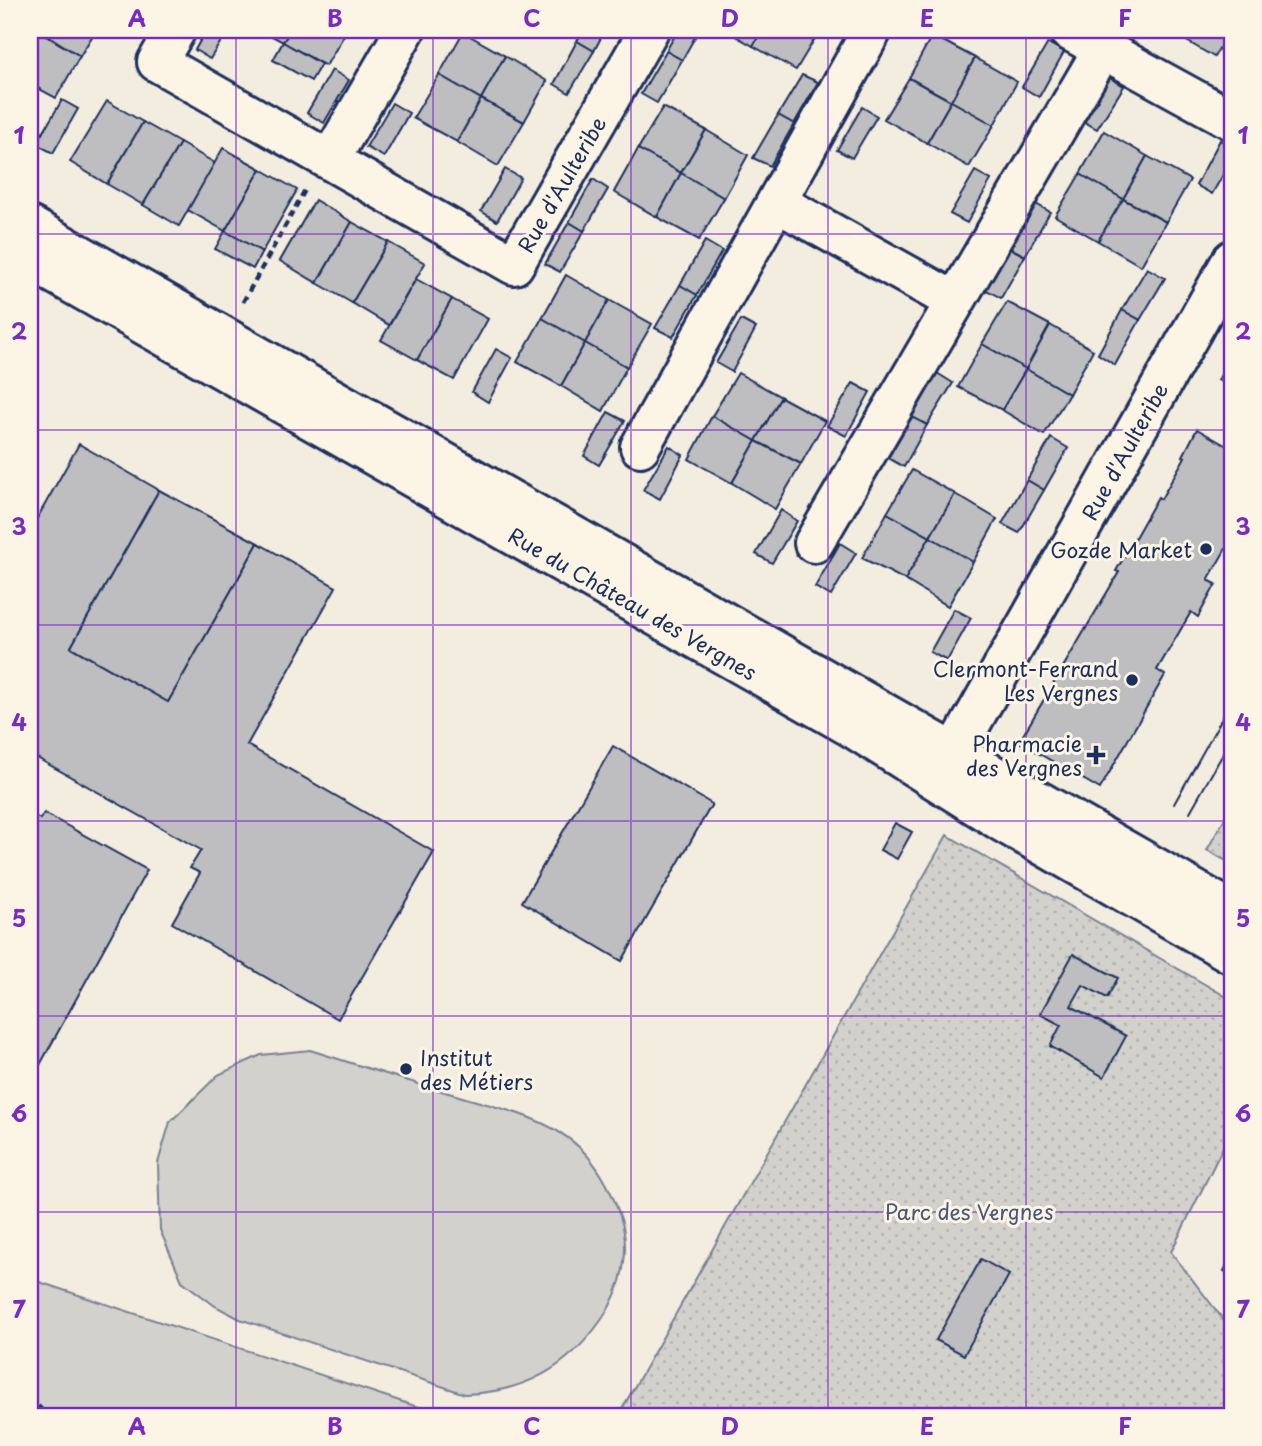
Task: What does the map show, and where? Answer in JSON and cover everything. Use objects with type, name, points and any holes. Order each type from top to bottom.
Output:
[{"type":"street","name":"Rue d'Aulteribe","points":[[176,30],[157,62],[514,265],[649,30]]},
{"type":"street","points":[[327,158],[405,30]]},
{"type":"street","points":[[640,447],[872,30]]},
{"type":"street","points":[[1068,30],[1232,120]]},
{"type":"street","points":[[814,543],[1103,49]]},
{"type":"street","points":[[778,202],[954,301]]},
{"type":"street","name":"Rue du Château des Vergnes","points":[[30,226],[1232,911]]},
{"type":"street","name":"Rue du Château des Vergnes","points":[[30,260],[840,721],[1002,822],[1232,954]]},
{"type":"street","name":"Rue d'Aulteribe","points":[[956,752],[1232,260]]},
{"type":"path","points":[[242,305],[327,158]]},
{"type":"path","points":[[30,1397],[47,1416]]},
{"type":"green space","points":[[1232,805],[1232,864],[1207,850]]},
{"type":"green space","name":"Parc des Vergnes","points":[[947,835],[1232,1000],[1232,1129],[1171,1252],[1232,1331],[1232,1416],[618,1416]]},
{"type":"green space","points":[[310,1050],[521,1114],[569,1139],[594,1164],[616,1204],[623,1226],[623,1268],[615,1294],[602,1319],[560,1364],[526,1382],[507,1388],[465,1394],[240,1319],[215,1306],[182,1281],[160,1230],[158,1163],[170,1122],[218,1075],[261,1055]]},
{"type":"green space","points":[[30,1279],[445,1416],[30,1416]]},
{"type":"building","points":[[30,30],[38,31],[30,47]]},
{"type":"building","points":[[39,30],[96,30],[80,56]]},
{"type":"building","points":[[206,30],[228,30],[210,59],[195,50]]},
{"type":"building","points":[[261,30],[291,30],[283,42]]},
{"type":"building","points":[[291,30],[347,30],[326,66],[283,42]]},
{"type":"building","points":[[583,30],[605,30],[594,51],[577,41]]},
{"type":"building","points":[[678,30],[699,30],[682,60],[666,51]]},
{"type":"building","points":[[725,30],[763,30],[753,46]]},
{"type":"building","points":[[763,30],[820,30],[796,70],[753,46]]},
{"type":"building","points":[[1167,30],[1182,30],[1178,36]]},
{"type":"building","points":[[1182,30],[1230,30],[1214,57],[1178,36]]},
{"type":"building","points":[[1232,30],[1232,42],[1225,38]]},
{"type":"building","points":[[38,31],[80,56],[56,98],[30,84],[30,47]]},
{"type":"building","points":[[463,32],[505,56],[481,99],[439,75]]},
{"type":"building","points":[[932,35],[975,58],[951,101],[909,78]]},
{"type":"building","points":[[577,41],[594,51],[569,93],[554,84]]},
{"type":"building","points":[[283,42],[321,64],[311,81],[273,60]]},
{"type":"building","points":[[1048,43],[1064,52],[1039,97],[1022,87]]},
{"type":"building","points":[[666,51],[682,60],[657,103],[641,94]]},
{"type":"building","points":[[505,56],[547,81],[524,122],[481,99]]},
{"type":"building","points":[[975,58],[1017,82],[994,125],[951,101]]},
{"type":"building","points":[[332,70],[349,80],[324,123],[307,113]]},
{"type":"building","points":[[439,75],[481,99],[457,142],[413,118]]},
{"type":"building","points":[[802,75],[818,82],[794,124],[778,115]]},
{"type":"building","points":[[1106,76],[1124,86],[1097,129],[1081,120]]},
{"type":"building","points":[[909,78],[951,101],[927,143],[884,119]]},
{"type":"building","points":[[481,99],[524,122],[498,166],[457,142]]},
{"type":"building","points":[[62,100],[78,109],[53,153],[36,144]]},
{"type":"building","points":[[107,101],[143,122],[107,184],[70,162]]},
{"type":"building","points":[[951,101],[994,125],[969,167],[927,143]]},
{"type":"building","points":[[392,103],[409,113],[384,157],[366,147]]},
{"type":"building","points":[[663,107],[706,130],[681,173],[638,149]]},
{"type":"building","points":[[862,107],[877,116],[852,158],[837,150]]},
{"type":"building","points":[[778,115],[794,124],[770,166],[753,158]]},
{"type":"building","points":[[143,122],[180,143],[143,205],[107,184]]},
{"type":"building","points":[[706,130],[748,155],[724,198],[681,173]]},
{"type":"building","points":[[1104,131],[1147,156],[1123,199],[1080,174]]},
{"type":"building","points":[[1220,140],[1232,147],[1232,159],[1212,194],[1196,185]]},
{"type":"building","points":[[180,143],[215,163],[179,226],[143,205]]},
{"type":"building","points":[[223,148],[261,169],[225,231],[188,210]]},
{"type":"building","points":[[638,149],[681,173],[657,217],[614,192]]},
{"type":"building","points":[[1147,156],[1190,180],[1166,222],[1123,199]]},
{"type":"building","points":[[261,169],[297,190],[262,252],[225,231]]},
{"type":"building","points":[[505,169],[521,178],[497,221],[481,211]]},
{"type":"building","points":[[975,171],[991,180],[967,223],[950,214]]},
{"type":"building","points":[[681,173],[724,198],[699,240],[657,217]]},
{"type":"building","points":[[1080,174],[1123,199],[1098,241],[1055,216]]},
{"type":"building","points":[[593,179],[608,189],[584,231],[569,222]]},
{"type":"building","points":[[1123,199],[1166,222],[1141,266],[1098,241]]},
{"type":"building","points":[[315,200],[352,222],[317,283],[280,261]]},
{"type":"building","points":[[1034,203],[1050,212],[1025,256],[1008,247]]},
{"type":"building","points":[[352,222],[388,242],[352,303],[317,283]]},
{"type":"building","points":[[569,222],[584,231],[560,272],[545,264]]},
{"type":"building","points":[[225,231],[262,252],[253,269],[215,249]]},
{"type":"building","points":[[705,241],[722,251],[697,295],[680,285]]},
{"type":"building","points":[[388,242],[425,263],[389,325],[352,303]]},
{"type":"building","points":[[1008,247],[1025,256],[1001,298],[985,289]]},
{"type":"building","points":[[1147,268],[1165,278],[1140,320],[1122,310]]},
{"type":"building","points":[[566,275],[609,300],[585,343],[542,318]]},
{"type":"building","points":[[416,279],[452,299],[417,360],[381,340]]},
{"type":"building","points":[[680,285],[697,295],[673,337],[655,328]]},
{"type":"building","points":[[452,299],[488,319],[454,380],[417,360]]},
{"type":"building","points":[[609,300],[652,324],[627,367],[585,343]]},
{"type":"building","points":[[1007,302],[1050,325],[1026,369],[982,344]]},
{"type":"building","points":[[1122,310],[1140,320],[1115,365],[1098,354]]},
{"type":"building","points":[[542,318],[585,343],[561,386],[517,362]]},
{"type":"building","points":[[741,320],[756,328],[732,372],[716,363]]},
{"type":"building","points":[[1050,325],[1093,350],[1069,394],[1026,369]]},
{"type":"building","points":[[585,343],[627,367],[603,411],[561,386]]},
{"type":"building","points":[[982,344],[1026,369],[1002,410],[958,387]]},
{"type":"building","points":[[496,349],[512,358],[488,402],[472,392]]},
{"type":"building","points":[[1232,355],[1232,388],[1218,380]]},
{"type":"building","points":[[1026,369],[1069,394],[1044,435],[1002,410]]},
{"type":"building","points":[[738,373],[781,397],[756,441],[712,416]]},
{"type":"building","points":[[937,373],[953,383],[927,425],[912,417]]},
{"type":"building","points":[[853,383],[870,392],[846,436],[827,426]]},
{"type":"building","points":[[781,397],[825,421],[801,464],[756,441]]},
{"type":"building","points":[[608,412],[625,421],[599,465],[584,456]]},
{"type":"building","points":[[712,416],[756,441],[732,483],[689,459]]},
{"type":"building","points":[[912,417],[927,425],[904,467],[888,458]]},
{"type":"building","points":[[1197,429],[1232,449],[1232,538],[1208,580],[1216,584],[1198,617],[1191,612],[1157,670],[1165,675],[1100,789],[1019,742],[1119,572],[1116,571],[1158,497],[1161,499],[1185,457],[1183,456]]},
{"type":"building","points":[[1051,438],[1068,448],[1044,490],[1027,480]]},
{"type":"building","points":[[756,441],[801,464],[775,509],[732,483]]},
{"type":"building","points":[[79,444],[159,490],[71,647],[168,702],[258,543],[336,587],[247,745],[434,852],[338,1019],[172,923],[200,873],[190,868],[201,850],[30,754],[30,531]]},
{"type":"building","points":[[669,446],[683,455],[660,499],[643,490]]},
{"type":"building","points":[[912,470],[955,494],[930,537],[887,513]]},
{"type":"building","points":[[1027,480],[1044,490],[1019,533],[1002,524]]},
{"type":"building","points":[[159,490],[258,543],[168,702],[71,647]]},
{"type":"building","points":[[955,494],[997,519],[973,562],[930,537]]},
{"type":"building","points":[[781,510],[797,521],[772,563],[756,554]]},
{"type":"building","points":[[887,513],[930,537],[905,580],[862,558]]},
{"type":"building","points":[[930,537],[973,562],[948,606],[905,580]]},
{"type":"building","points":[[840,543],[856,553],[831,596],[815,587]]},
{"type":"building","points":[[954,609],[971,618],[947,661],[930,652]]},
{"type":"building","points":[[613,746],[712,804],[622,961],[522,902]]},
{"type":"building","points":[[30,813],[40,819],[44,813],[147,870],[30,1083]]},
{"type":"building","points":[[895,823],[912,832],[897,859],[880,850]]},
{"type":"building","points":[[1073,954],[1118,978],[1107,998],[1083,985],[1071,1006],[1126,1036],[1104,1077],[1050,1046],[1061,1025],[1040,1014]]},
{"type":"building","points":[[1232,1256],[1232,1276],[1224,1271]]},
{"type":"building","points":[[981,1259],[1009,1275],[964,1355],[936,1340]]},
{"type":"tram line","points":[[1174,804],[1232,700]]},
{"type":"tram line","points":[[1190,812],[1232,738]]},
{"type":"place","name":"Gozde Market","points":[[1206,549]]},
{"type":"place","name":"Clermont-Ferrand Les Vergnes","points":[[1132,680]]},
{"type":"place","name":"Pharmacie des Vergnes","points":[[1096,755]]},
{"type":"place","name":"Institut des Métiers","points":[[406,1069]]}]
